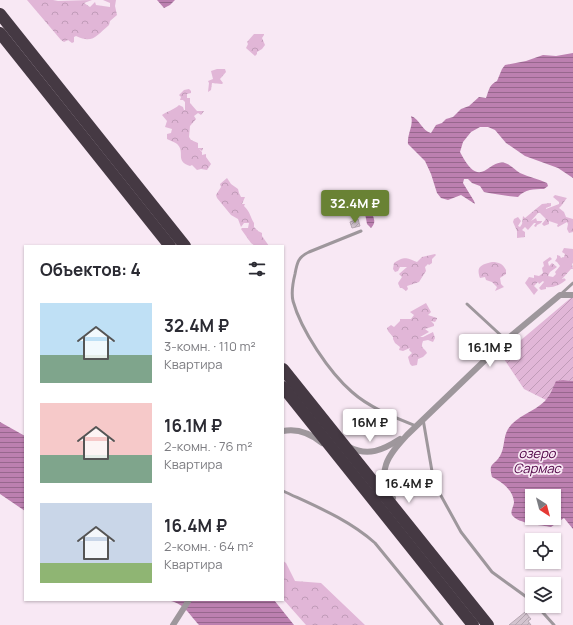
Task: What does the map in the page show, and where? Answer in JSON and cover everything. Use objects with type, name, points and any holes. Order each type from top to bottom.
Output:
[{"type":"highway","points":[[0,14],[184,245]]},
{"type":"highway","points":[[0,33],[169,245]]},
{"type":"highway","points":[[284,371],[488,625]]},
{"type":"highway","points":[[284,388],[473,625]]},
{"type":"street","points":[[443,570],[428,544],[388,491],[384,480],[385,466],[388,458],[407,435],[423,419],[506,340],[560,295],[573,296]]},
{"type":"street","points":[[284,431],[299,430],[314,436],[342,461]]},
{"type":"street","points":[[334,434],[350,447],[365,452],[373,452],[383,449],[407,435]]},
{"type":"street","points":[[173,625],[188,601]]},
{"type":"lane","points":[[361,231],[309,252],[301,257],[296,265],[293,281],[293,301],[310,338],[339,379],[365,403],[416,426]]},
{"type":"lane","points":[[560,295],[573,283]]},
{"type":"lane","points":[[466,304],[506,340]]},
{"type":"lane","points":[[423,419],[434,483],[461,532],[492,572],[525,596]]},
{"type":"lane","points":[[284,491],[332,514],[364,533],[375,543],[442,625]]},
{"type":"lane","points":[[543,613],[554,625]]},
{"type":"green space","points":[[27,0],[92,0],[84,3],[90,7],[95,2],[96,5],[110,7],[110,3],[103,0],[116,0],[115,6],[117,15],[110,21],[109,25],[94,38],[86,39],[76,36],[74,37],[74,42],[72,43],[68,40],[64,42]]},
{"type":"green space","points":[[254,34],[264,34],[262,38],[265,45],[257,52],[255,56],[246,48],[248,44],[247,42]]},
{"type":"green space","points":[[225,69],[226,72],[220,79],[223,83],[212,83],[211,90],[208,92],[208,81],[213,79],[211,71]]},
{"type":"green space","points":[[189,89],[191,91],[191,93],[187,94],[187,98],[190,98],[190,103],[197,111],[204,111],[201,115],[198,113],[194,116],[196,119],[190,126],[189,137],[191,140],[198,143],[198,148],[203,148],[202,151],[199,149],[202,152],[202,155],[206,154],[206,157],[211,164],[207,170],[197,170],[192,165],[190,166],[185,164],[181,159],[181,151],[178,145],[167,139],[167,134],[171,133],[172,129],[165,127],[167,121],[162,115],[179,105],[185,110],[185,102],[180,100],[181,97],[179,95],[184,90]]},
{"type":"green space","points":[[227,178],[231,184],[238,189],[241,197],[245,197],[242,204],[245,204],[244,206],[254,223],[254,227],[262,233],[262,236],[268,245],[254,245],[251,243],[241,229],[248,228],[249,223],[244,223],[241,227],[238,219],[231,215],[217,198],[216,195],[221,187],[220,184]]},
{"type":"green space","points":[[555,195],[567,198],[559,208],[564,212],[566,217],[573,219],[573,232],[569,233],[567,229],[567,222],[558,227],[558,224],[549,221],[549,224],[544,226],[542,224],[546,219],[538,213],[531,221],[536,218],[537,221],[542,221],[541,223],[536,227],[534,226],[536,223],[534,223],[528,230],[525,227],[522,230],[525,232],[525,237],[517,238],[517,231],[513,222],[514,219],[518,217],[521,221],[518,226],[520,227],[523,216],[525,218],[542,204],[551,203],[551,206],[546,209],[559,204],[559,202],[553,197]]},
{"type":"green space","points":[[564,248],[573,249],[573,269],[571,269],[562,279],[564,278],[566,280],[556,286],[546,287],[546,289],[541,290],[539,288],[544,282],[543,281],[539,284],[538,282],[534,286],[538,290],[534,295],[525,283],[529,277],[534,278],[534,275],[539,276],[543,273],[543,262],[550,257],[552,259],[548,262],[549,266],[552,263],[557,267],[550,272],[548,276],[553,277],[560,266],[555,261],[557,255],[561,258],[564,257],[565,254],[562,252]]},
{"type":"green space","points":[[436,255],[432,259],[432,263],[425,267],[426,271],[419,282],[407,286],[408,289],[406,291],[400,288],[398,283],[402,277],[399,274],[407,267],[400,267],[398,271],[395,272],[393,269],[394,263],[406,258],[417,262],[422,257]]},
{"type":"green space","points":[[492,262],[497,262],[504,266],[506,270],[506,274],[500,278],[501,284],[504,287],[495,291],[497,287],[492,282],[486,280],[485,277],[480,278],[479,274],[480,267]]},
{"type":"green space","points":[[573,296],[573,381],[563,380],[551,391],[546,400],[524,389],[502,356]]},
{"type":"green space","points":[[426,303],[431,312],[428,315],[437,319],[435,322],[431,321],[434,326],[425,329],[429,332],[420,337],[433,332],[435,338],[433,342],[428,340],[423,341],[422,347],[427,353],[418,359],[417,365],[412,366],[408,357],[412,353],[409,350],[410,348],[403,351],[399,350],[400,347],[395,343],[387,328],[391,325],[394,327],[400,319],[411,319],[414,315],[410,312]]},
{"type":"green space","points":[[284,562],[295,581],[321,583],[365,625],[306,625],[284,600]]},
{"type":"water","points":[[157,0],[175,0],[164,8]]},
{"type":"water","points":[[573,53],[573,178],[558,168],[525,156],[506,143],[495,130],[488,127],[480,127],[471,132],[463,142],[460,152],[467,164],[479,172],[499,163],[505,163],[520,173],[547,183],[548,186],[544,189],[533,189],[527,191],[518,197],[505,196],[484,192],[480,186],[472,183],[468,179],[464,179],[463,183],[475,204],[461,195],[448,200],[441,198],[437,193],[425,161],[408,144],[408,137],[412,123],[411,116],[417,120],[425,130],[431,133],[436,125],[453,117],[461,109],[469,106],[479,97],[486,98],[492,84],[497,81],[505,65],[526,61],[543,55],[556,56]]},
{"type":"water","points":[[367,192],[374,194],[372,196],[371,209],[374,223],[371,228],[367,224],[363,204],[363,200]]},
{"type":"water","name":"озеро Сармас","points":[[556,381],[573,381],[573,529],[564,518],[561,520],[561,489],[525,489],[525,522],[515,518],[512,515],[514,502],[512,494],[500,481],[492,477],[491,472],[491,466],[502,453],[505,435],[511,425],[520,417],[541,405],[550,394]]},
{"type":"water","points":[[0,422],[24,435],[24,510],[0,494]]},
{"type":"water","name":"озеро Сармас","points":[[536,525],[554,525],[551,527]]},
{"type":"water","points":[[173,601],[275,601],[294,625],[199,625],[178,603]]},
{"type":"building","points":[[358,219],[360,226],[352,228],[350,222]]},
{"type":"building","points":[[525,612],[531,619],[528,621],[531,625],[509,625]]}]
